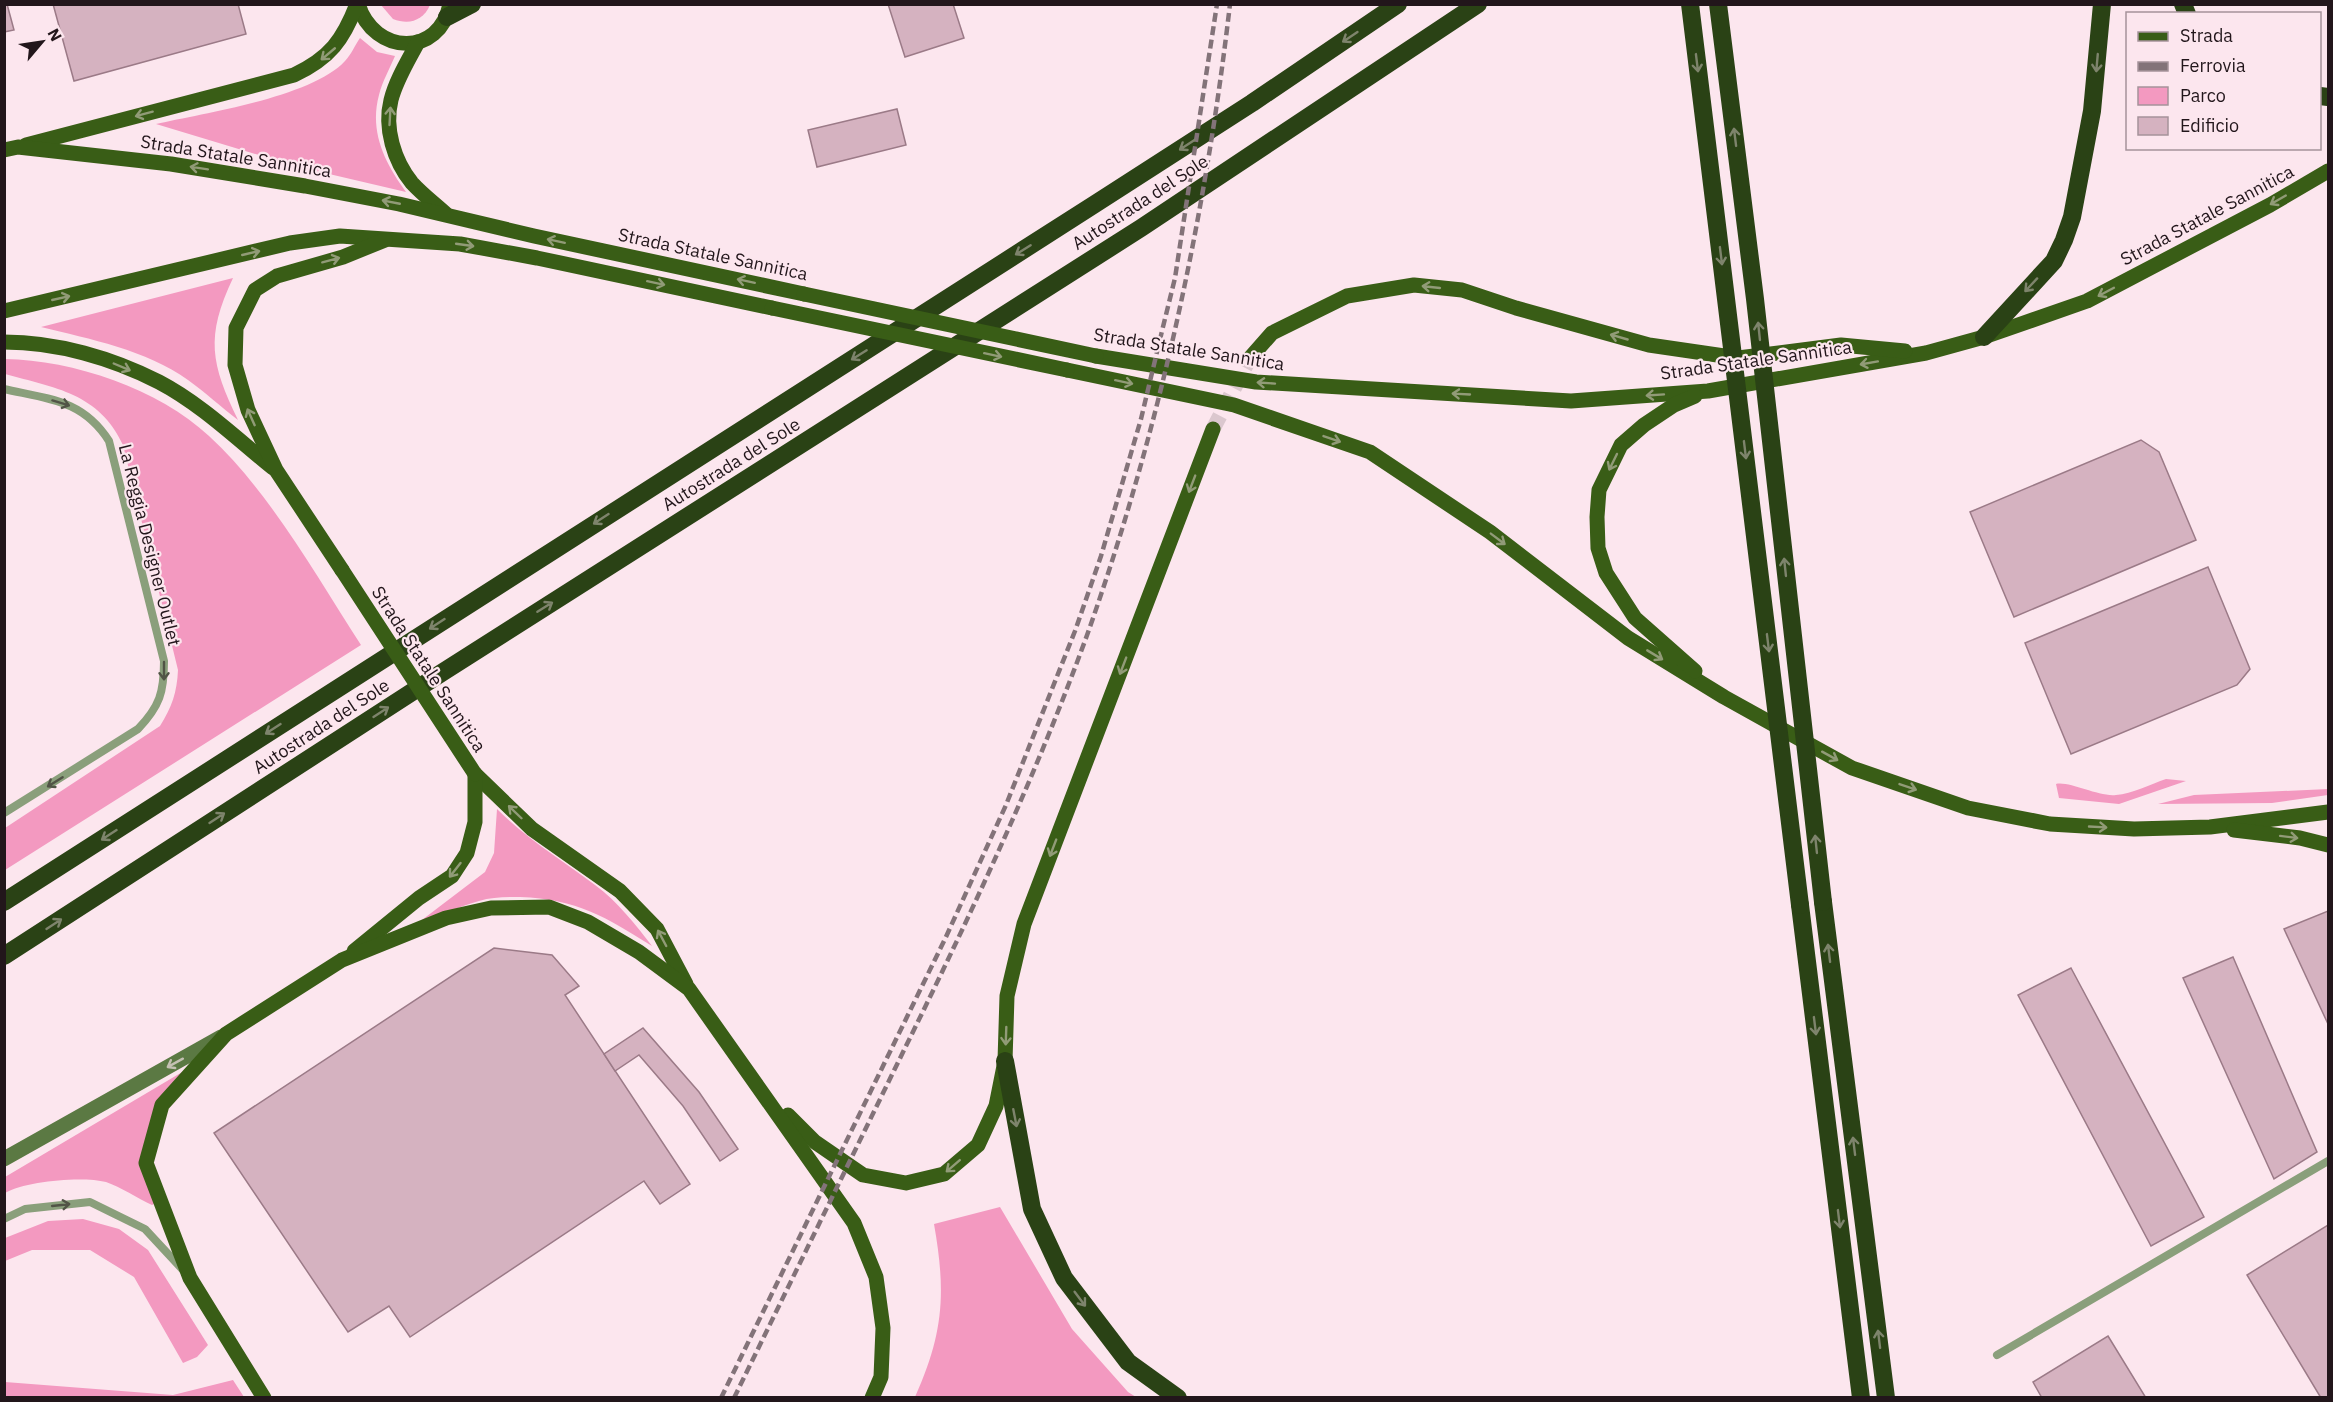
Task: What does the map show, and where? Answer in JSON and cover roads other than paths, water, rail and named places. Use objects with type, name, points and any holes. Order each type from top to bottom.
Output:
[{"type":"highway","points":[[448,11],[472,4]]},
{"type":"highway","name":"Autostrada del Sole","points":[[4,902],[1252,104],[1398,4]]},
{"type":"highway","name":"Autostrada del Sole","points":[[4,956],[453,665],[1141,228],[1478,4]]},
{"type":"highway","points":[[1690,4],[1861,1398]]},
{"type":"highway","points":[[1718,4],[1755,298],[1823,902],[1886,1398]]},
{"type":"highway","points":[[1984,336],[2054,261],[2064,240],[2072,217],[2092,111],[2102,4]]},
{"type":"highway","points":[[1005,1061],[1032,1209],[1064,1278],[1128,1362],[1178,1398]]},
{"type":"main road","points":[[358,4],[365,22],[379,36],[391,42],[405,44],[418,42],[435,33],[448,11]]},
{"type":"main road","name":"Strada Statale Sannitica","points":[[11,148],[294,75],[312,66],[335,47],[348,29],[358,4]]},
{"type":"main road","points":[[418,42],[390,102],[389,129],[394,152],[411,182],[448,216]]},
{"type":"main road","name":"Strada Statale Sannitica","points":[[11,148],[171,164],[315,188],[399,204],[1096,356],[1256,382],[1571,401],[1708,391],[1926,353],[1984,336],[2087,301],[2328,171]]},
{"type":"main road","name":"Strada Statale Sannitica","points":[[4,311],[312,238],[362,236],[385,240],[460,244],[537,258],[1234,405],[1370,452],[1490,532],[1628,638],[1724,697]]},
{"type":"main road","name":"Strada Statale Sannitica","points":[[264,1398],[190,1278],[146,1163],[162,1105],[226,1034],[342,960],[418,898],[452,876],[467,853],[475,822],[475,774],[276,470],[248,410],[235,365],[236,328],[255,290],[277,276],[343,257],[385,240]]},
{"type":"main road","points":[[1250,358],[1272,333],[1347,296],[1414,285],[1462,290],[1516,308],[1649,345],[1738,358],[1841,345],[1926,353]]},
{"type":"main road","name":"Strada Statale Sannitica","points":[[4,342],[20,342],[90,353],[160,382],[205,413],[276,470]]},
{"type":"main road","points":[[1708,391],[1674,405],[1644,425],[1622,445],[1599,490],[1598,548],[1606,573],[1635,618],[1724,697],[1852,768],[1968,808],[2050,824],[2134,829],[2210,827],[2328,812]]},
{"type":"main road","points":[[756,1082],[815,1143],[863,1175],[906,1183],[944,1174],[978,1145],[996,1106],[1005,1061],[1007,996],[1024,924],[1213,429]]},
{"type":"main road","points":[[475,774],[532,829],[620,891],[657,929],[689,989]]},
{"type":"main road","points":[[2210,827],[2300,838],[2328,845]]},
{"type":"main road","name":"Strada Statale Sannitica","points":[[342,960],[446,918],[491,908],[549,907],[588,922],[639,952],[689,989],[854,1223],[876,1277],[883,1328],[881,1377],[872,1398]]},
{"type":"street","points":[[4,1159],[226,1034]]},
{"type":"lane","name":"La Reggia Designer Outlet","points":[[4,389],[70,405],[88,415],[109,441],[164,661],[161,697],[151,715],[138,729],[4,813]]},
{"type":"lane","points":[[1997,1355],[2328,1161]]},
{"type":"lane","points":[[4,1219],[25,1209],[90,1202],[145,1229],[190,1278]]},
{"type":"tunnel","points":[[1213,429],[1250,358]]},
{"type":"railway","points":[[721,1398],[945,939],[1006,805],[1075,631],[1101,556],[1141,419],[1175,278],[1217,4]]},
{"type":"railway","points":[[734,1398],[978,896],[1024,794],[1086,638],[1136,483],[1176,325],[1207,165],[1230,4]]}]
